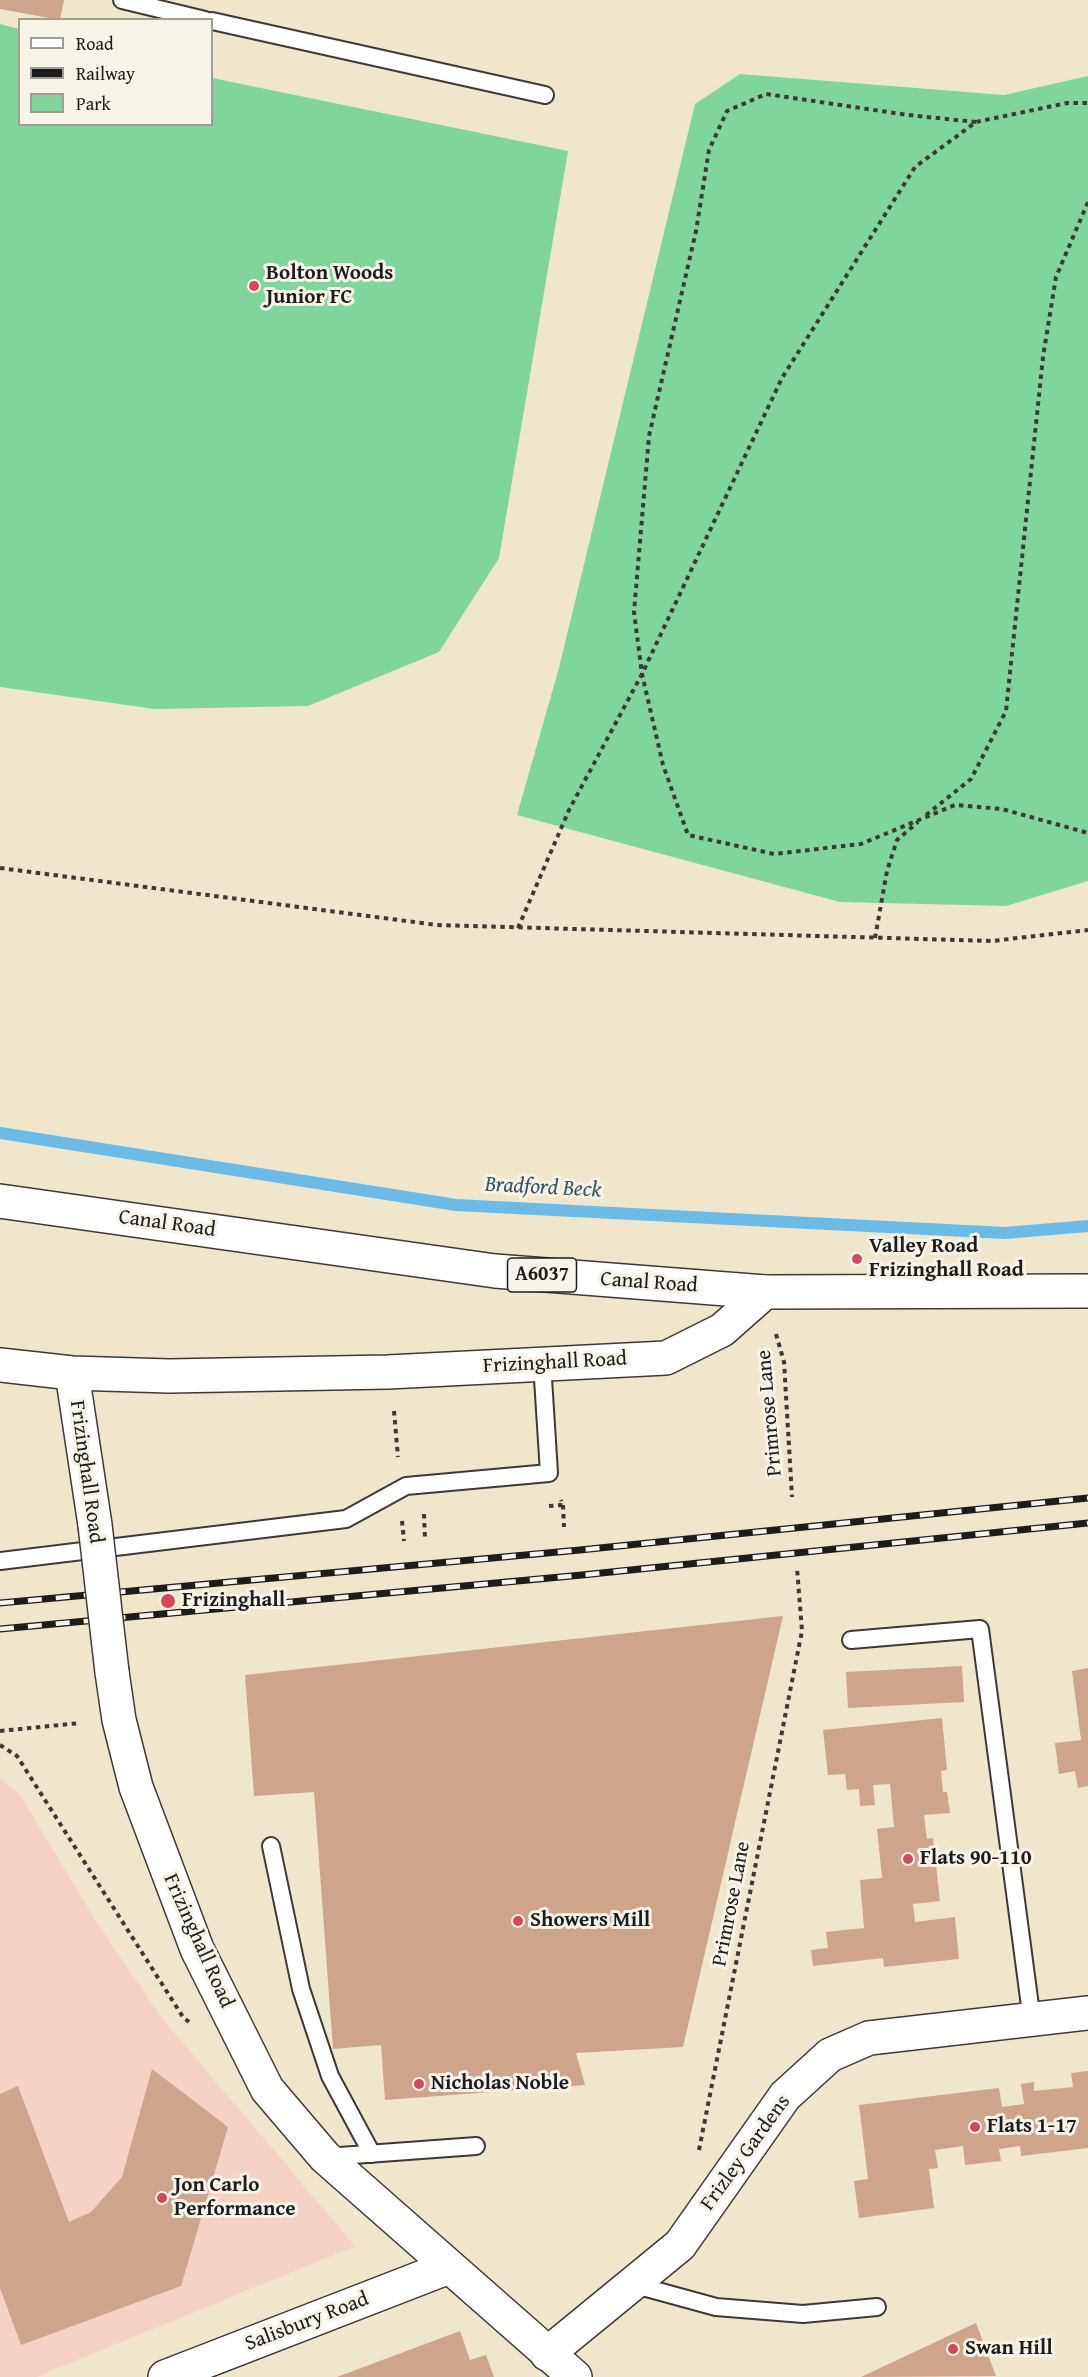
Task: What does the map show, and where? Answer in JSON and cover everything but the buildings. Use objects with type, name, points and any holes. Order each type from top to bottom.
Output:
[{"type":"street","name":"Canal Road","points":[[0,1201],[495,1271],[765,1292],[1088,1291]]},
{"type":"street","name":"Frizinghall Road","points":[[0,1365],[72,1373],[169,1376],[388,1372],[666,1358],[722,1330],[765,1292]]},
{"type":"street","name":"Frizinghall Road","points":[[72,1373],[95,1525],[119,1720],[136,1787],[197,1949],[267,2089],[325,2157],[575,2377]]},
{"type":"street","name":"Frizley Gardens","points":[[547,2354],[680,2245],[785,2096],[830,2055],[869,2038],[1088,2013]]},
{"type":"street","name":"Salisbury Road","points":[[165,2377],[449,2267]]},
{"type":"lane","points":[[122,0],[197,18]]},
{"type":"lane","points":[[213,21],[545,96]]},
{"type":"lane","points":[[0,1562],[346,1519],[406,1486],[549,1473],[542,1363]]},
{"type":"lane","points":[[851,1640],[980,1629],[1032,2021]]},
{"type":"lane","points":[[271,1846],[301,1989],[330,2076],[372,2154]]},
{"type":"lane","points":[[325,2157],[476,2146]]},
{"type":"lane","points":[[632,2284],[716,2307],[803,2314],[877,2307]]},
{"type":"path","points":[[1088,103],[1067,102],[976,122],[908,115],[766,94],[727,111],[709,150],[696,231],[649,436],[634,612],[642,674],[663,765],[688,835],[774,854],[861,844],[955,805],[1002,809],[1088,833]]},
{"type":"path","points":[[518,928],[569,810],[642,674],[782,378],[915,167],[976,122]]},
{"type":"path","points":[[875,938],[887,871],[897,840],[970,779],[1006,711],[1042,357],[1056,277],[1088,202]]},
{"type":"path","points":[[0,867],[437,925],[993,941],[1088,930]]},
{"type":"path","name":"Primrose Lane","points":[[765,1292],[784,1362],[792,1497]]},
{"type":"path","points":[[563,1505],[564,1527]]},
{"type":"path","name":"Primrose Lane","points":[[698,2152],[802,1630],[797,1568]]},
{"type":"path","points":[[0,1731],[50,1726]]},
{"type":"path","points":[[0,1745],[17,1756],[183,2017],[191,2024]]},
{"type":"shaded area","points":[[0,1778],[20,1795],[94,1918],[160,2016],[355,2246],[36,2377],[0,2377]]},
{"type":"green space","points":[[0,24],[18,29],[18,126],[213,126],[213,78],[568,151],[499,558],[439,652],[308,706],[154,709],[0,687]]},
{"type":"green space","points":[[740,74],[1004,95],[1088,76],[1088,881],[1006,906],[840,902],[517,815],[559,668],[695,104]]},
{"type":"waterway","name":"Bradford Beck","points":[[0,1133],[456,1205],[1005,1233],[1088,1226]]},
{"type":"railway","points":[[0,1603],[580,1550],[1088,1498]]},
{"type":"railway","points":[[0,1629],[582,1575],[1088,1523]]},
{"type":"place","name":"Bolton Woods Junior FC","points":[[254,286]]},
{"type":"place","name":"Valley Road Frizinghall Road","points":[[857,1259]]},
{"type":"place","name":"Frizinghall","points":[[168,1601]]},
{"type":"place","name":"Flats 90-110","points":[[908,1859]]},
{"type":"place","name":"Showers Mill","points":[[518,1921]]},
{"type":"place","name":"Nicholas Noble","points":[[419,2084]]},
{"type":"place","name":"Flats 1-17","points":[[975,2127]]},
{"type":"place","name":"Jon Carlo Performance","points":[[162,2198]]},
{"type":"place","name":"Swan Hill","points":[[953,2349]]}]
